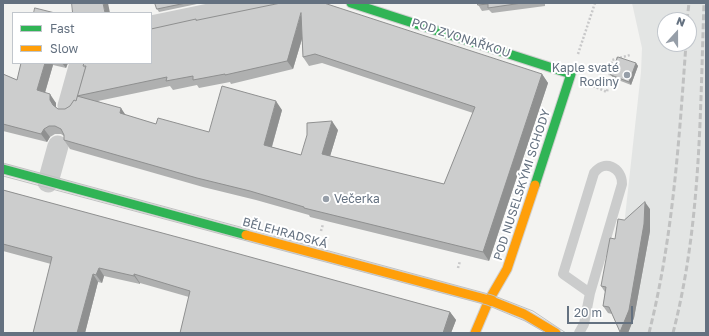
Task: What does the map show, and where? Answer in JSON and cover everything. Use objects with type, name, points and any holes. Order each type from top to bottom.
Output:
[{"type":"street","points":[[152,26],[262,3]]},
{"type":"street","name":"POD ZVONAŘKOU","points":[[351,3],[571,74]]},
{"type":"street","points":[[68,106],[80,64]]},
{"type":"street","name":"POD NUSELSKÝMI SCHODY","points":[[475,333],[489,300],[506,269],[571,74]]},
{"type":"street","points":[[48,182],[58,146]]},
{"type":"street","name":"BĚLEHRADSKÁ","points":[[3,169],[489,300],[512,308],[533,318],[556,333]]},
{"type":"lane","points":[[578,333],[584,324],[590,293],[622,184],[622,177],[618,170],[612,166],[597,168],[594,173],[562,274],[590,293]]},
{"type":"path","points":[[571,74],[595,3]]},
{"type":"path","points":[[593,86],[607,92],[612,60],[630,54]]},
{"type":"path","points":[[321,232],[323,224]]},
{"type":"shaded area","points":[[632,3],[706,3],[706,333],[622,333],[616,315],[608,313],[624,226],[641,72],[642,48]]},
{"type":"building","points":[[72,3],[103,3],[105,12],[73,12]]},
{"type":"building","points":[[155,3],[186,3],[157,9]]},
{"type":"building","points":[[281,3],[324,3],[542,74],[483,252],[304,208],[250,191],[197,178],[64,140],[64,135],[61,129],[55,126],[49,126],[44,129],[41,134],[3,124],[3,74],[17,80],[21,64],[45,64],[37,90],[50,94],[50,100],[53,105],[58,109],[65,109],[70,106],[74,100],[76,101],[77,96],[86,66],[83,66],[84,64],[152,64],[152,29]],"holes":[[[301,13],[303,57],[315,54],[475,107],[444,184],[322,154],[332,121],[307,123],[307,135],[301,155],[264,145],[276,101],[222,86],[209,132],[158,118],[156,124],[120,113],[121,108],[77,96],[167,77],[166,81],[193,76],[193,80],[225,75],[287,61]]]},
{"type":"building","points":[[478,3],[522,3],[488,8],[488,4],[478,5]]},
{"type":"building","points":[[35,8],[51,12],[34,12]]},
{"type":"building","name":"Kaple svaté Rodiny","points":[[618,57],[636,63],[629,82],[611,75]]},
{"type":"building","points":[[3,190],[450,312],[443,333],[180,333],[190,291],[134,274],[134,276],[99,268],[96,275],[93,274],[77,333],[33,333],[52,257],[3,244]]},
{"type":"building","points":[[645,202],[644,224],[629,310],[620,332],[609,307],[603,306],[606,287],[601,286],[610,238],[615,239],[618,219],[624,220]]},
{"type":"tram line","points":[[3,163],[492,295],[533,311],[566,333]]},
{"type":"tram line","points":[[3,176],[487,305],[525,321],[546,333]]},
{"type":"railway","points":[[688,12],[689,3]]},
{"type":"railway","points":[[673,333],[689,251],[698,169],[704,3]]},
{"type":"railway","points":[[649,333],[664,261],[674,189],[685,52]]},
{"type":"traffic: fast","points":[[351,3],[571,74],[535,185]]},
{"type":"traffic: fast","points":[[3,169],[246,235]]},
{"type":"traffic: slow","points":[[475,333],[489,300],[507,269],[535,185]]},
{"type":"traffic: slow","points":[[246,235],[489,300],[524,314],[556,333]]},
{"type":"place","name":"Kaple svaté Rodiny","points":[[627,75]]},
{"type":"place","name":"Večerka","points":[[326,199]]}]
